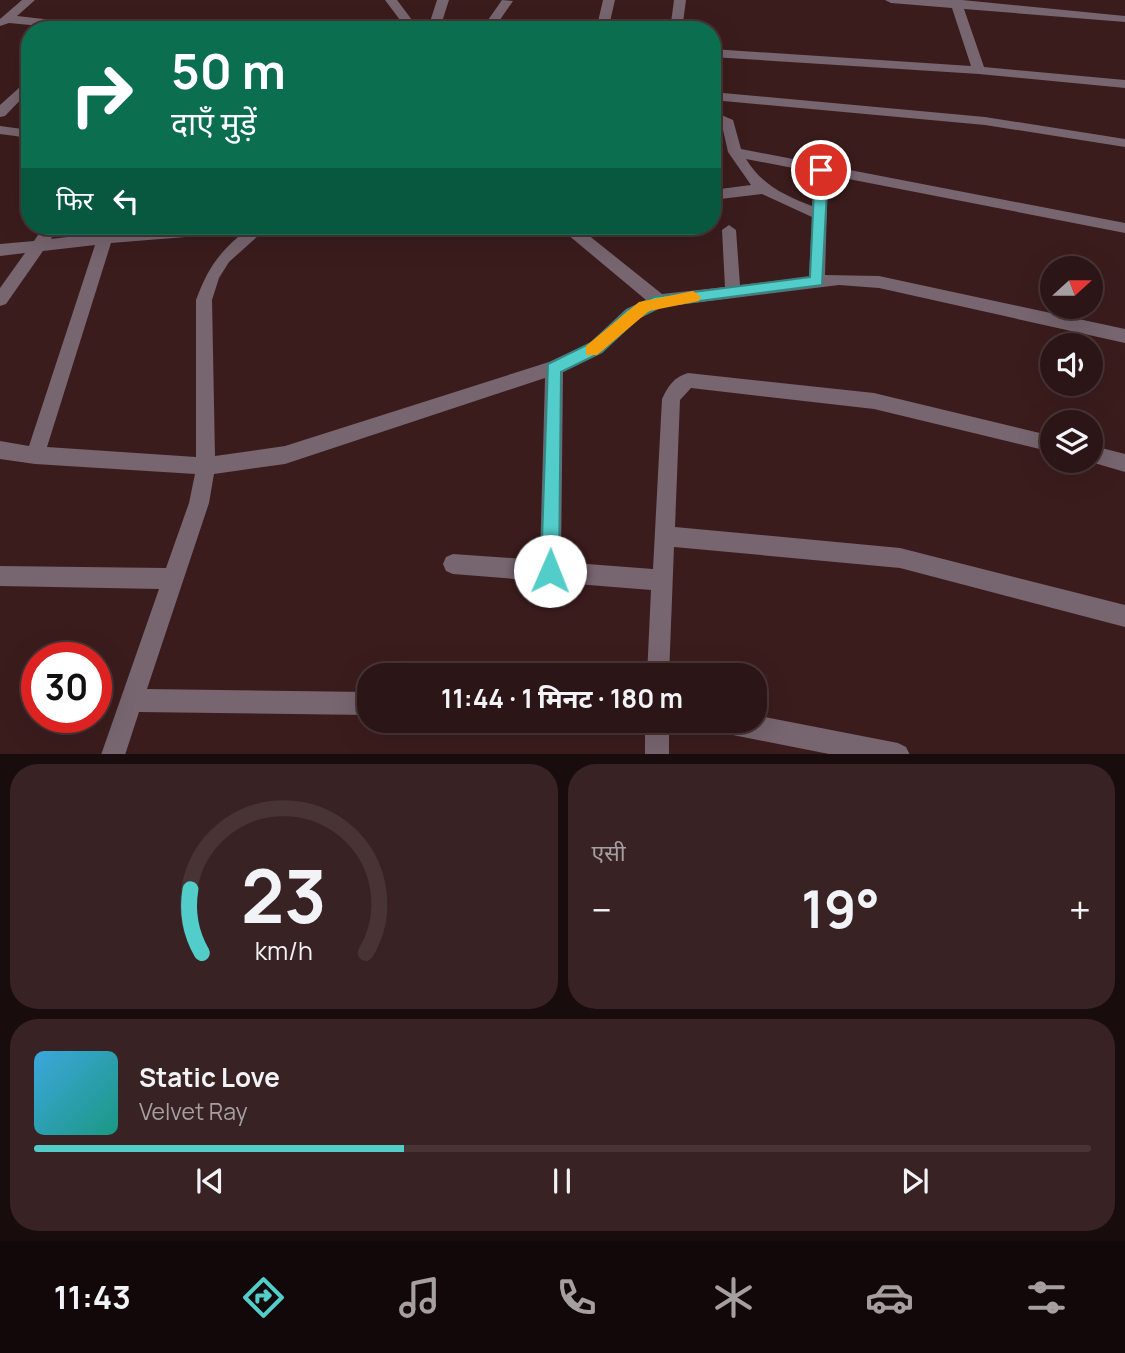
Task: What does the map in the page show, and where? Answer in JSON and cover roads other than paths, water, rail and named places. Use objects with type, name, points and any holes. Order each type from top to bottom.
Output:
[{"type":"street","points":[[3,22],[29,0]]},
{"type":"street","points":[[391,0],[406,21]]},
{"type":"street","points":[[436,21],[443,0]]},
{"type":"street","points":[[605,21],[609,0]]},
{"type":"street","points":[[677,21],[680,0]]},
{"type":"street","points":[[891,0],[956,2],[1125,19]]},
{"type":"street","points":[[493,21],[507,1]]},
{"type":"street","points":[[956,2],[979,70]]},
{"type":"street","points":[[3,22],[21,22]]},
{"type":"street","points":[[721,54],[979,70],[1125,84]]},
{"type":"street","points":[[0,113],[21,91]]},
{"type":"street","points":[[721,97],[985,121],[1125,144]]},
{"type":"street","points":[[721,119],[728,122],[735,152],[750,177],[762,190],[819,214]]},
{"type":"street","points":[[0,130],[21,133]]},
{"type":"street","points":[[735,152],[1125,228]]},
{"type":"street","points":[[817,281],[821,170]]},
{"type":"street","points":[[721,194],[762,190]]},
{"type":"street","points":[[729,230],[733,292]]},
{"type":"street","points":[[0,300],[45,235]]},
{"type":"street","points":[[0,250],[116,235]]},
{"type":"street","points":[[113,754],[200,503],[206,466],[203,420],[204,300],[212,277],[225,258],[248,235]]},
{"type":"street","points":[[578,235],[659,301]]},
{"type":"street","points":[[35,455],[105,237]]},
{"type":"street","points":[[0,450],[35,455],[206,466],[285,455],[554,368],[596,348],[632,314],[659,301],[817,281],[868,280],[1125,335]]},
{"type":"street","points":[[550,571],[554,368]]},
{"type":"street","points":[[659,663],[671,400],[678,387],[688,380],[874,401],[1040,441]]},
{"type":"street","points":[[1103,457],[1125,463]]},
{"type":"street","points":[[665,536],[900,558],[1125,616]]},
{"type":"street","points":[[453,564],[663,580]]},
{"type":"street","points":[[0,576],[174,579]]},
{"type":"street","points":[[132,700],[357,704]]},
{"type":"street","points":[[767,729],[898,754]]},
{"type":"street","points":[[657,733],[657,754]]}]
